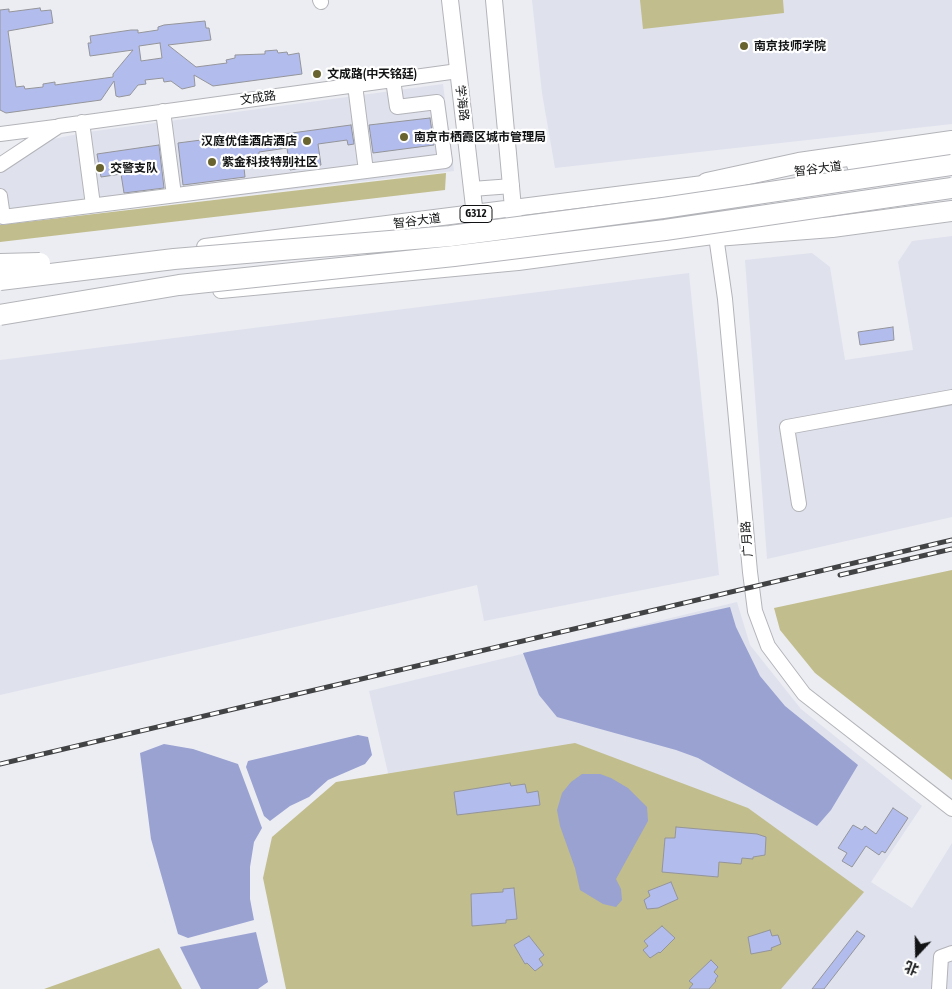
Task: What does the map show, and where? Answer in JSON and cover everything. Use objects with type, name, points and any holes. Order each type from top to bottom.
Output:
[{"type":"highway","points":[[707,183],[799,163],[952,141]]},
{"type":"highway","name":"智谷大道","points":[[0,280],[174,259],[450,236],[664,208],[952,165]]},
{"type":"highway","points":[[0,305],[444,257],[665,230],[952,188]]},
{"type":"highway","points":[[716,236],[832,227],[952,211]]},
{"type":"highway","points":[[0,264],[174,259]]},
{"type":"highway","points":[[0,314],[179,285]]},
{"type":"main road","name":"学海路","points":[[450,0],[480,266]]},
{"type":"main road","points":[[494,0],[518,262]]},
{"type":"main road","name":"智谷大道","points":[[0,271],[475,214],[952,152]]},
{"type":"main road","points":[[0,314],[518,262],[952,202]]},
{"type":"street","name":"文成路","points":[[0,134],[458,71]]},
{"type":"street","points":[[0,196],[3,217],[445,161],[437,102],[396,108],[393,80]]},
{"type":"street","points":[[355,85],[366,171]]},
{"type":"street","points":[[163,111],[174,195]]},
{"type":"street","points":[[82,122],[93,205]]},
{"type":"street","name":"文成路","points":[[0,165],[59,126]]},
{"type":"street","name":"广月路","points":[[707,183],[728,327],[755,611],[768,646],[804,694],[952,809]]},
{"type":"street","points":[[472,189],[512,186]]},
{"type":"street","points":[[799,504],[787,427],[952,396]]},
{"type":"street","points":[[939,989],[941,957],[952,953]]},
{"type":"shaded area","name":"南京技师学院","points":[[532,0],[952,0],[952,124],[555,168],[542,93]]},
{"type":"shaded area","points":[[640,0],[783,0],[784,13],[643,29]]},
{"type":"shaded area","points":[[443,84],[454,171],[0,223],[0,170],[43,141],[88,132]]},
{"type":"shaded area","points":[[446,173],[445,190],[0,242],[0,225]]},
{"type":"shaded area","points":[[952,236],[952,517],[767,559],[745,260],[812,253],[830,267],[845,360],[913,350],[898,262],[912,241]]},
{"type":"shaded area","points":[[689,273],[719,575],[484,621],[477,585],[0,695],[0,360]]},
{"type":"shaded area","points":[[952,570],[952,780],[815,673],[780,630],[774,608]]},
{"type":"shaded area","points":[[737,602],[750,645],[801,709],[922,806],[871,882],[912,908],[952,843],[952,989],[432,989],[433,967],[369,691]]},
{"type":"shaded area","points":[[575,743],[748,808],[864,892],[781,989],[286,989],[263,878],[272,837],[336,782]]},
{"type":"shaded area","points":[[159,948],[182,989],[44,989]]},
{"type":"water","points":[[730,607],[736,627],[760,676],[785,706],[858,765],[831,810],[817,826],[698,758],[676,750],[557,717],[539,695],[523,653]]},
{"type":"water","points":[[358,735],[368,737],[372,755],[365,764],[328,780],[309,797],[290,806],[270,821],[264,816],[246,767],[248,761]]},
{"type":"water","points":[[164,744],[193,749],[238,764],[262,828],[254,842],[250,867],[250,899],[254,920],[188,938],[178,934],[151,839],[140,753]]},
{"type":"water","points":[[582,774],[600,774],[611,778],[628,788],[647,807],[648,821],[616,879],[621,889],[622,900],[616,907],[603,904],[580,890],[575,868],[560,826],[557,810],[562,793],[571,782]]},
{"type":"water","points":[[256,932],[268,982],[258,989],[201,989],[180,947]]},
{"type":"building","points":[[40,8],[41,11],[51,10],[53,23],[8,31],[16,87],[24,86],[25,89],[43,87],[43,84],[55,82],[55,85],[113,77],[113,74],[133,50],[90,56],[88,43],[91,43],[90,36],[131,30],[138,30],[138,33],[158,30],[158,27],[164,25],[205,21],[206,28],[209,28],[211,40],[168,45],[196,67],[227,63],[226,60],[235,58],[235,55],[265,54],[265,51],[277,50],[278,53],[287,52],[288,55],[299,53],[302,74],[213,86],[194,75],[195,86],[182,89],[171,81],[164,82],[163,78],[145,80],[146,84],[138,85],[130,95],[119,97],[116,96],[114,81],[101,100],[6,113],[0,110],[0,10],[9,9],[9,12]],"holes":[[[160,43],[162,58],[141,61],[139,46]]]},
{"type":"building","points":[[430,118],[434,145],[373,153],[369,125]]},
{"type":"building","points":[[351,125],[354,144],[348,145],[347,140],[318,144],[321,165],[290,170],[287,148],[259,152],[259,156],[243,158],[245,177],[183,185],[178,143],[240,135],[240,140]]},
{"type":"building","points":[[159,145],[164,188],[124,193],[121,174],[101,177],[97,154]]},
{"type":"building","points":[[893,327],[894,340],[860,345],[858,332]]},
{"type":"building","points":[[510,783],[511,786],[525,784],[527,793],[538,791],[540,805],[457,815],[454,792]]},
{"type":"building","points":[[893,808],[908,818],[885,853],[882,851],[879,855],[866,846],[852,867],[842,861],[847,853],[838,848],[853,825],[862,830],[865,826],[876,834]]},
{"type":"building","points":[[676,827],[757,834],[766,837],[765,855],[753,857],[753,859],[742,858],[741,864],[719,862],[718,877],[662,872],[665,838],[675,838]]},
{"type":"building","points":[[671,882],[678,899],[658,908],[647,909],[644,900],[650,896],[648,891]]},
{"type":"building","points":[[514,888],[517,919],[506,920],[506,923],[472,926],[471,894],[503,892],[503,889]]},
{"type":"building","points":[[662,926],[675,938],[660,953],[650,958],[643,950],[648,946],[644,941]]},
{"type":"building","points":[[770,930],[772,936],[778,935],[781,944],[771,948],[772,950],[751,954],[748,937]]},
{"type":"building","points":[[857,931],[865,936],[824,989],[812,989]]},
{"type":"building","points":[[529,936],[544,955],[539,959],[543,965],[535,971],[527,963],[525,964],[514,945]]},
{"type":"building","points":[[711,960],[718,967],[714,972],[718,976],[716,981],[709,989],[689,989],[693,984],[689,981]]},
{"type":"railway","points":[[0,764],[952,540]]},
{"type":"railway","points":[[840,575],[952,549]]},
{"type":"place","name":"南京技师学院","points":[[744,46]]},
{"type":"place","name":"文成路(中天铭廷)","points":[[317,74]]},
{"type":"place","name":"南京市栖霞区城市管理局","points":[[404,137]]},
{"type":"place","name":"汉庭优佳酒店酒店","points":[[307,141]]},
{"type":"place","name":"紫金科技特别社区","points":[[212,162]]},
{"type":"place","name":"交警支队","points":[[100,168]]}]
